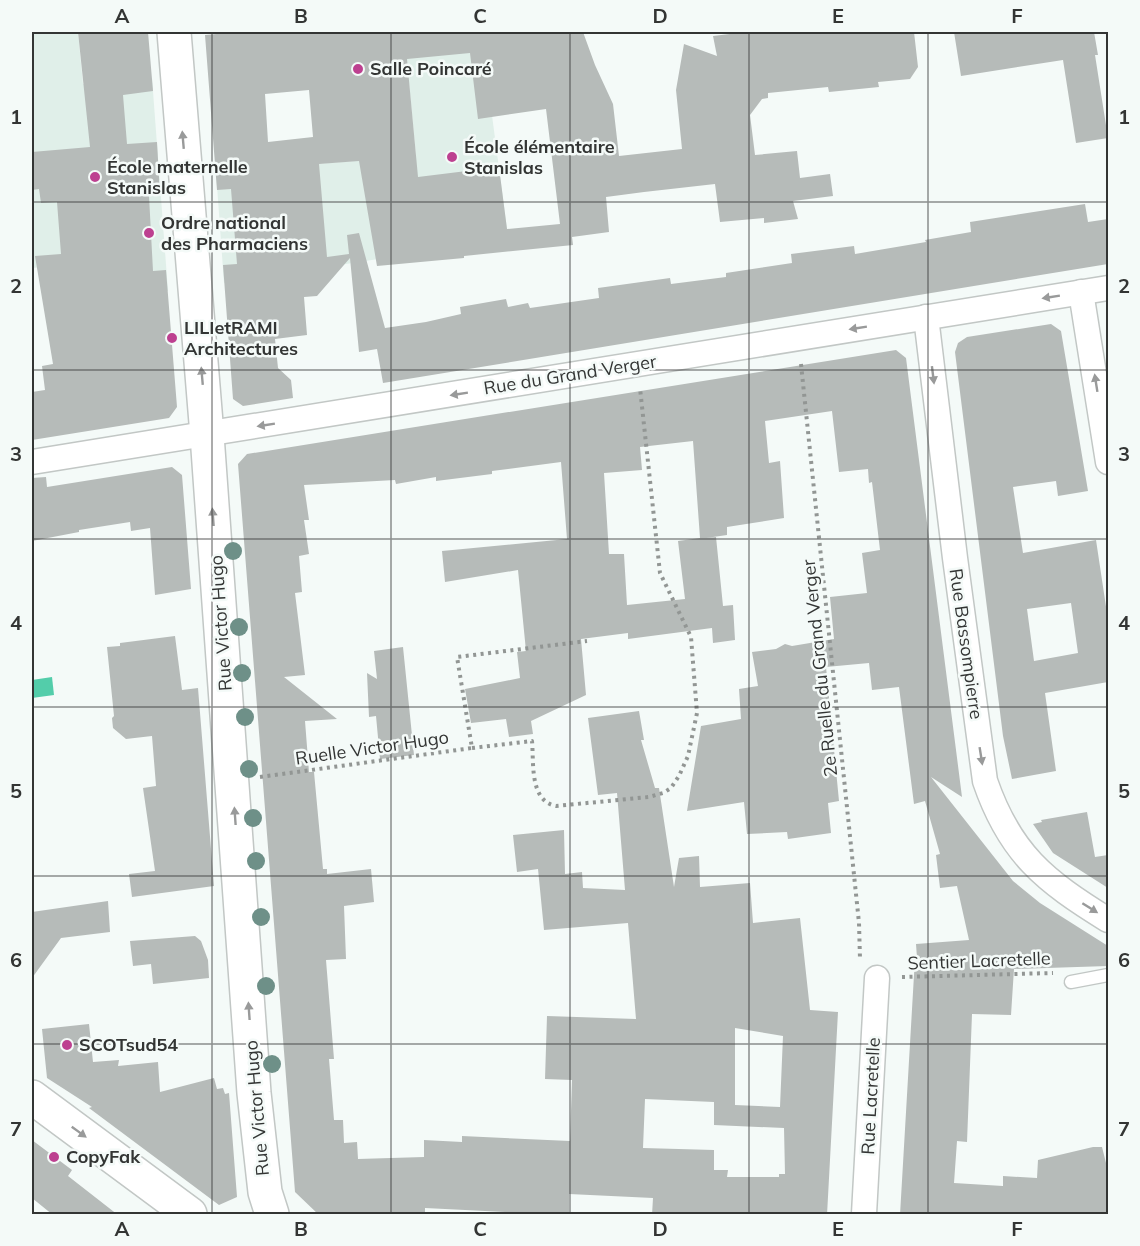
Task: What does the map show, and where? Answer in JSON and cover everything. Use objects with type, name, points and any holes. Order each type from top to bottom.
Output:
[{"type":"main road","name":"Rue Victor Hugo","points":[[174,32],[207,435],[254,1093],[265,1192],[272,1215]]},
{"type":"main road","points":[[32,1097],[190,1215]]},
{"type":"main road","points":[[147,1181],[156,1215]]},
{"type":"street","name":"Rue du Grand Verger","points":[[32,462],[1108,288]]},
{"type":"street","points":[[1081,292],[1108,462]]},
{"type":"street","name":"Rue Bassompierre","points":[[926,317],[985,781],[1008,834],[1023,855],[1046,878],[1108,920]]},
{"type":"street","name":"Rue Lacretelle","points":[[864,1215],[877,978]]},
{"type":"lane","points":[[1071,982],[1108,975]]},
{"type":"path","name":"2e Ruelle du Grand Verger","points":[[799,338],[858,911],[860,979],[877,978]]},
{"type":"path","points":[[472,748],[532,741],[537,792],[543,800],[556,806],[648,797],[663,793],[671,788],[688,756],[697,713],[691,637],[660,573],[638,364]]},
{"type":"path","name":"Ruelle Victor Hugo","points":[[232,781],[472,748],[457,657],[587,641]]},
{"type":"path","name":"Sentier Lacretelle","points":[[877,978],[1071,972],[1071,982]]},
{"type":"shaded area","name":"École maternelle Stanislas","points":[[32,32],[78,32],[83,84],[152,78],[168,291],[71,305],[65,265],[32,268]]},
{"type":"shaded area","name":"École élémentaire Stanislas","points":[[404,32],[481,32],[507,229],[404,255],[224,283],[216,172],[416,156]]},
{"type":"shaded area","points":[[52,677],[54,695],[32,698],[32,680]]},
{"type":"building","points":[[78,32],[148,32],[153,91],[123,95],[127,144],[157,142],[160,195],[149,196],[153,271],[166,270],[177,407],[169,418],[32,440],[32,392],[45,390],[42,366],[53,364],[35,256],[61,254],[57,202],[41,203],[39,189],[32,190],[32,152],[90,147]]},
{"type":"building","points":[[240,32],[583,32],[613,104],[619,156],[682,149],[676,90],[684,44],[717,56],[713,36],[746,32],[914,32],[918,67],[910,79],[878,82],[879,87],[829,92],[828,87],[768,93],[768,98],[762,99],[750,115],[755,155],[797,151],[800,178],[830,174],[833,196],[793,201],[798,219],[764,223],[764,218],[720,222],[715,184],[606,197],[609,232],[572,237],[573,245],[377,266],[359,161],[319,164],[327,257],[349,254],[347,235],[359,233],[385,328],[461,314],[460,307],[506,299],[508,307],[528,303],[530,308],[599,298],[598,288],[670,278],[671,284],[726,277],[726,273],[792,263],[791,254],[854,246],[855,254],[926,242],[925,240],[971,232],[970,222],[1085,204],[1088,222],[1108,219],[1108,264],[383,383],[377,349],[359,352],[350,258],[317,296],[304,297],[307,335],[275,339],[278,368],[291,380],[293,398],[243,406],[233,399],[223,265],[237,264],[231,189],[217,190],[205,35]],"holes":[[[470,53],[478,119],[546,109],[560,224],[507,229],[499,167],[418,177],[407,59]],[[309,90],[313,137],[268,142],[265,94]]]},
{"type":"building","points":[[954,32],[1094,32],[1098,55],[1095,55],[1108,138],[1076,143],[1063,60],[961,76]]},
{"type":"building","points":[[1051,324],[1061,331],[1088,491],[1058,496],[1056,481],[1013,487],[1023,553],[1096,540],[1108,620],[1108,682],[1045,693],[1056,771],[1012,779],[1003,736],[955,352],[958,343],[967,337]],"holes":[[[1071,603],[1078,653],[1034,661],[1027,609]]]},
{"type":"building","points":[[896,350],[906,358],[962,797],[931,777],[1013,881],[1040,903],[1108,946],[1108,966],[1014,969],[1011,1015],[972,1014],[967,1142],[957,1141],[954,1183],[1003,1186],[1003,1176],[1037,1178],[1038,1160],[1102,1147],[1108,1171],[1108,1215],[900,1215],[915,958],[917,958],[916,944],[969,940],[957,886],[940,888],[936,855],[940,854],[925,801],[914,804],[899,687],[872,690],[869,663],[826,667],[839,801],[828,803],[831,833],[788,839],[787,832],[747,834],[744,802],[687,811],[701,726],[741,719],[739,689],[758,686],[752,652],[776,649],[785,644],[792,646],[834,639],[830,597],[867,593],[862,553],[880,550],[872,482],[869,483],[868,469],[839,472],[832,411],[765,421],[769,463],[780,461],[784,518],[727,527],[727,535],[706,538],[716,537],[723,606],[733,605],[735,640],[713,643],[712,628],[628,639],[628,633],[581,639],[586,695],[531,721],[533,734],[509,737],[506,719],[471,723],[465,689],[520,678],[517,652],[526,651],[518,570],[445,582],[442,551],[567,539],[561,462],[436,481],[436,477],[396,484],[395,480],[304,485],[309,520],[304,520],[309,554],[299,556],[302,592],[295,593],[305,675],[284,677],[337,719],[305,721],[309,772],[314,772],[323,869],[327,869],[327,874],[371,869],[374,902],[344,906],[346,959],[326,960],[334,1059],[329,1059],[334,1120],[343,1120],[344,1143],[357,1142],[358,1159],[424,1157],[424,1140],[462,1142],[462,1136],[570,1141],[572,1080],[545,1079],[547,1016],[636,1019],[628,923],[544,930],[538,869],[517,872],[513,835],[564,830],[565,874],[582,872],[583,888],[625,890],[617,793],[598,795],[588,718],[639,711],[644,740],[641,740],[655,788],[659,788],[674,887],[679,858],[699,856],[700,887],[750,883],[753,923],[800,918],[810,1010],[838,1012],[827,1215],[652,1215],[653,1198],[569,1194],[569,1215],[425,1208],[425,1215],[319,1215],[295,1192],[238,464],[247,454]],"holes":[[[693,441],[700,538],[678,541],[685,599],[627,605],[624,554],[609,554],[604,473],[642,470],[640,447]],[[735,1028],[783,1036],[780,1107],[735,1105]],[[645,1099],[714,1102],[714,1125],[784,1128],[785,1174],[779,1174],[779,1177],[727,1177],[728,1170],[714,1170],[714,1150],[643,1148]]]},
{"type":"building","points":[[172,467],[182,475],[191,589],[155,595],[150,528],[131,531],[130,522],[79,530],[79,532],[32,541],[32,478],[46,477],[47,487]]},
{"type":"building","points":[[175,636],[182,690],[198,688],[214,886],[132,897],[129,874],[155,871],[143,788],[156,786],[152,736],[126,739],[113,728],[112,718],[114,716],[107,647],[120,646],[120,643]]},
{"type":"building","points":[[403,647],[414,755],[380,759],[376,716],[369,717],[367,673],[377,679],[374,651]]},
{"type":"building","points":[[1087,812],[1095,857],[1108,855],[1108,888],[1053,853],[1033,824],[1042,822],[1041,820]]},
{"type":"building","points":[[108,901],[110,932],[61,938],[32,978],[32,912]]},
{"type":"building","points":[[195,936],[201,941],[208,960],[209,978],[153,984],[151,964],[133,966],[130,941]]},
{"type":"building","points":[[89,1024],[93,1062],[119,1060],[118,1066],[158,1062],[160,1092],[214,1078],[217,1089],[223,1088],[225,1094],[229,1093],[237,1197],[219,1205],[89,1108],[92,1107],[47,1078],[42,1029]]},
{"type":"building","points":[[32,1140],[72,1170],[68,1176],[118,1215],[53,1215],[32,1198]]},
{"type":"place","name":"Salle Poincaré","points":[[358,69]]},
{"type":"place","name":"École élémentaire Stanislas","points":[[452,157]]},
{"type":"place","name":"École maternelle Stanislas","points":[[95,177]]},
{"type":"place","name":"Ordre national des Pharmaciens","points":[[149,233]]},
{"type":"place","name":"LILIetRAMI Architectures","points":[[172,338]]},
{"type":"place","name":"SCOTsud54","points":[[67,1045]]},
{"type":"place","name":"CopyFak","points":[[54,1157]]}]
